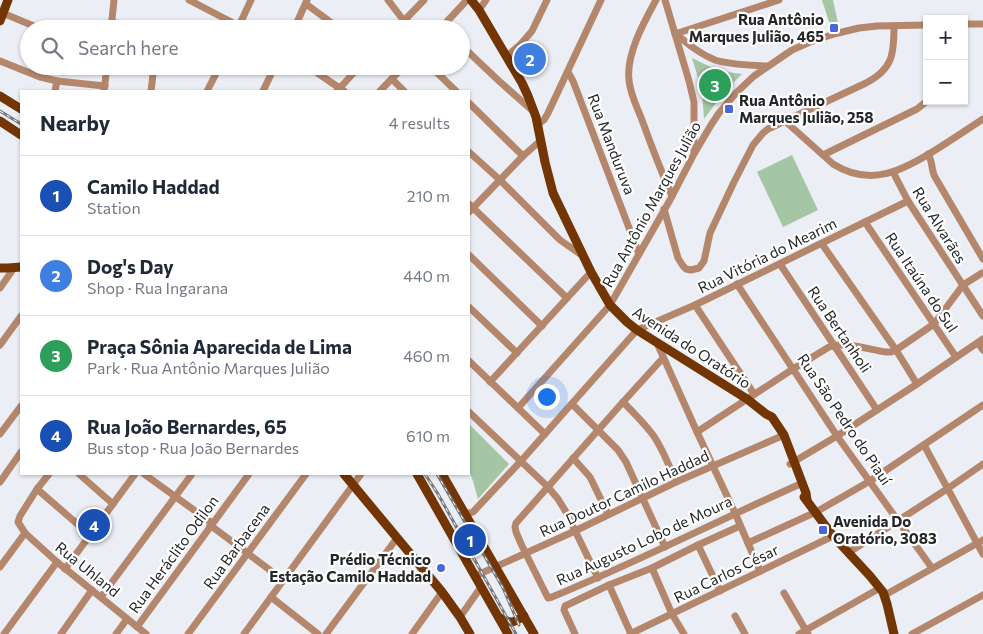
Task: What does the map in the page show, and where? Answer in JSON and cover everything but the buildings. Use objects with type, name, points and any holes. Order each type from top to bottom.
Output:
[{"type":"main road","points":[[1,15],[8,0]]},
{"type":"main road","name":"Avenida do Oratório","points":[[471,0],[522,83],[534,112],[553,193],[591,272],[610,305],[637,330],[750,396],[766,414],[768,420],[781,436],[808,500]]},
{"type":"main road","points":[[0,96],[20,108]]},
{"type":"main road","points":[[1,123],[20,133]]},
{"type":"main road","name":"Avenida do Oratório","points":[[792,463],[803,496],[808,500],[833,536],[882,591],[894,634]]},
{"type":"main road","points":[[345,475],[442,592],[470,634]]},
{"type":"main road","points":[[418,475],[508,634]]},
{"type":"main road","points":[[443,475],[534,634]]},
{"type":"main road","points":[[499,618],[512,623],[524,616]]},
{"type":"street","points":[[188,0],[225,20]]},
{"type":"street","points":[[241,20],[251,0]]},
{"type":"street","points":[[388,0],[403,20]]},
{"type":"street","points":[[405,20],[424,0]]},
{"type":"street","points":[[449,20],[467,0]]},
{"type":"street","points":[[478,10],[486,0]]},
{"type":"street","points":[[506,56],[520,45],[532,30],[547,0]]},
{"type":"street","points":[[537,126],[546,118],[601,0]]},
{"type":"street","points":[[656,0],[633,49],[628,79],[634,100],[672,196]]},
{"type":"street","points":[[665,0],[694,102],[694,154]]},
{"type":"street","points":[[675,34],[780,0]]},
{"type":"street","points":[[111,20],[112,1]]},
{"type":"street","points":[[298,20],[307,2],[329,20]]},
{"type":"street","points":[[1,15],[20,22]]},
{"type":"street","points":[[968,24],[983,24]]},
{"type":"street","name":"Rua Antônio Marques Julião","points":[[518,408],[610,305],[694,154],[719,113],[737,92],[766,66],[792,50],[810,42],[859,28],[923,25]]},
{"type":"street","points":[[664,209],[680,262],[686,269],[699,268],[704,261],[714,224],[753,145],[768,129],[874,79],[890,62],[894,26]]},
{"type":"street","points":[[675,34],[714,59],[766,66]]},
{"type":"street","points":[[470,54],[534,112]]},
{"type":"street","points":[[0,61],[20,69]]},
{"type":"street","name":"Rua Manduruva","points":[[568,72],[639,254]]},
{"type":"street","points":[[33,75],[104,88],[106,75]]},
{"type":"street","points":[[151,90],[153,75]]},
{"type":"street","points":[[207,90],[214,75]]},
{"type":"street","points":[[263,90],[271,75]]},
{"type":"street","points":[[319,75],[340,90],[352,75]]},
{"type":"street","points":[[381,90],[396,75]]},
{"type":"street","points":[[439,75],[455,90]]},
{"type":"street","points":[[392,79],[403,90]]},
{"type":"street","points":[[55,90],[57,80]]},
{"type":"street","points":[[470,104],[524,156]]},
{"type":"street","points":[[823,155],[917,109],[923,104]]},
{"type":"street","points":[[784,121],[841,170],[866,175],[885,174],[904,168],[983,119]]},
{"type":"street","points":[[540,141],[470,208],[567,298]]},
{"type":"street","points":[[470,153],[560,240],[583,256]]},
{"type":"street","points":[[928,154],[935,178],[983,260]]},
{"type":"street","name":"Rua Alvarães","points":[[893,172],[908,202],[983,316]]},
{"type":"street","name":"Rua Vitória do Mearim","points":[[637,330],[695,305],[908,202]]},
{"type":"street","name":"Rua Itaúna do Sul","points":[[865,222],[956,358]]},
{"type":"street","points":[[822,244],[896,350],[917,384]]},
{"type":"street","points":[[470,256],[542,326]]},
{"type":"street","name":"Rua Bertanholi","points":[[780,264],[877,410]]},
{"type":"street","points":[[0,288],[9,268]]},
{"type":"street","points":[[490,382],[591,272]]},
{"type":"street","points":[[697,432],[822,350],[835,345],[886,352],[896,350],[934,324],[962,285],[982,273]]},
{"type":"street","name":"Rua São Pedro do Piauí","points":[[737,284],[837,436],[932,568]]},
{"type":"street","points":[[695,305],[750,396]]},
{"type":"street","points":[[470,308],[516,354]]},
{"type":"street","points":[[0,345],[20,317]]},
{"type":"street","points":[[465,513],[473,512],[521,461],[637,330]]},
{"type":"street","points":[[792,463],[837,436],[980,341],[983,350]]},
{"type":"street","points":[[657,343],[736,513],[760,571]]},
{"type":"street","points":[[526,553],[515,525],[519,519],[663,358]]},
{"type":"street","points":[[470,362],[545,434]]},
{"type":"street","points":[[622,402],[653,435],[676,482]]},
{"type":"street","points":[[572,404],[618,450],[626,462],[665,546]]},
{"type":"street","points":[[748,543],[816,512],[870,481],[983,405]]},
{"type":"street","points":[[0,434],[20,407]]},
{"type":"street","points":[[470,413],[548,487],[558,499],[598,578]]},
{"type":"street","name":"Rua Doutor Camilo Haddad","points":[[475,576],[496,568],[676,482],[781,436]]},
{"type":"street","points":[[924,445],[947,489],[980,542],[983,554]]},
{"type":"street","points":[[0,482],[20,453]]},
{"type":"street","points":[[573,458],[594,483],[608,514]]},
{"type":"street","points":[[848,553],[983,464]]},
{"type":"street","points":[[48,475],[37,489],[90,535]]},
{"type":"street","points":[[80,475],[113,504]]},
{"type":"street","points":[[65,570],[134,475]]},
{"type":"street","points":[[145,475],[176,496],[283,580]]},
{"type":"street","points":[[101,597],[191,475]]},
{"type":"street","name":"Rua Heráclito Odilon","points":[[137,627],[248,475]]},
{"type":"street","name":"Rua Barbacena","points":[[188,634],[305,475]]},
{"type":"street","points":[[244,634],[361,475]]},
{"type":"street","name":"Rua Augusto Lobo de Moura","points":[[526,553],[548,598],[598,578],[798,485]]},
{"type":"street","name":"Rua Uhland","points":[[37,489],[18,520],[25,533],[65,570],[146,634]]},
{"type":"street","points":[[575,634],[564,607],[740,526]]},
{"type":"street","points":[[0,567],[25,533]]},
{"type":"street","name":"Rua Carlos César","points":[[631,634],[833,536]]},
{"type":"street","points":[[326,634],[397,538]]},
{"type":"street","points":[[784,593],[804,633],[980,542]]},
{"type":"street","points":[[698,545],[720,591]]},
{"type":"street","points":[[4,634],[57,562]]},
{"type":"street","points":[[652,568],[672,614],[684,634]]},
{"type":"street","points":[[609,585],[631,634]]},
{"type":"street","points":[[460,617],[481,587]]},
{"type":"street","points":[[60,634],[92,590]]},
{"type":"street","points":[[412,634],[442,592]]},
{"type":"street","points":[[912,634],[983,595]]},
{"type":"street","points":[[271,597],[318,634]]},
{"type":"street","points":[[735,616],[745,634]]},
{"type":"street","points":[[116,634],[127,619]]},
{"type":"green space","points":[[822,0],[833,0],[838,23],[830,25]]},
{"type":"green space","points":[[692,58],[719,71],[742,74],[725,91],[704,119],[702,91]]},
{"type":"green space","points":[[792,155],[818,210],[783,227],[757,172]]},
{"type":"green space","points":[[470,425],[509,464],[478,499],[470,474]]},
{"type":"railway","points":[[0,111],[20,123]]},
{"type":"railway","points":[[426,475],[516,634]]},
{"type":"railway","points":[[438,475],[503,588],[519,625]]},
{"type":"place","name":"Rua Antônio Marques Julião, 465","points":[[834,28]]},
{"type":"place","name":"Dog's Day","points":[[530,59]]},
{"type":"place","name":"Praça Sônia Aparecida de Lima","points":[[715,85]]},
{"type":"place","name":"Rua Antônio Marques Julião, 258","points":[[729,109]]},
{"type":"place","name":"Rua João Bernardes, 65","points":[[94,525]]},
{"type":"place","name":"Avenida Do Oratório, 3083","points":[[823,530]]},
{"type":"place","name":"Camilo Haddad","points":[[470,540]]},
{"type":"place","name":"Prédio Técnico Estação Camilo Haddad","points":[[441,568]]}]
